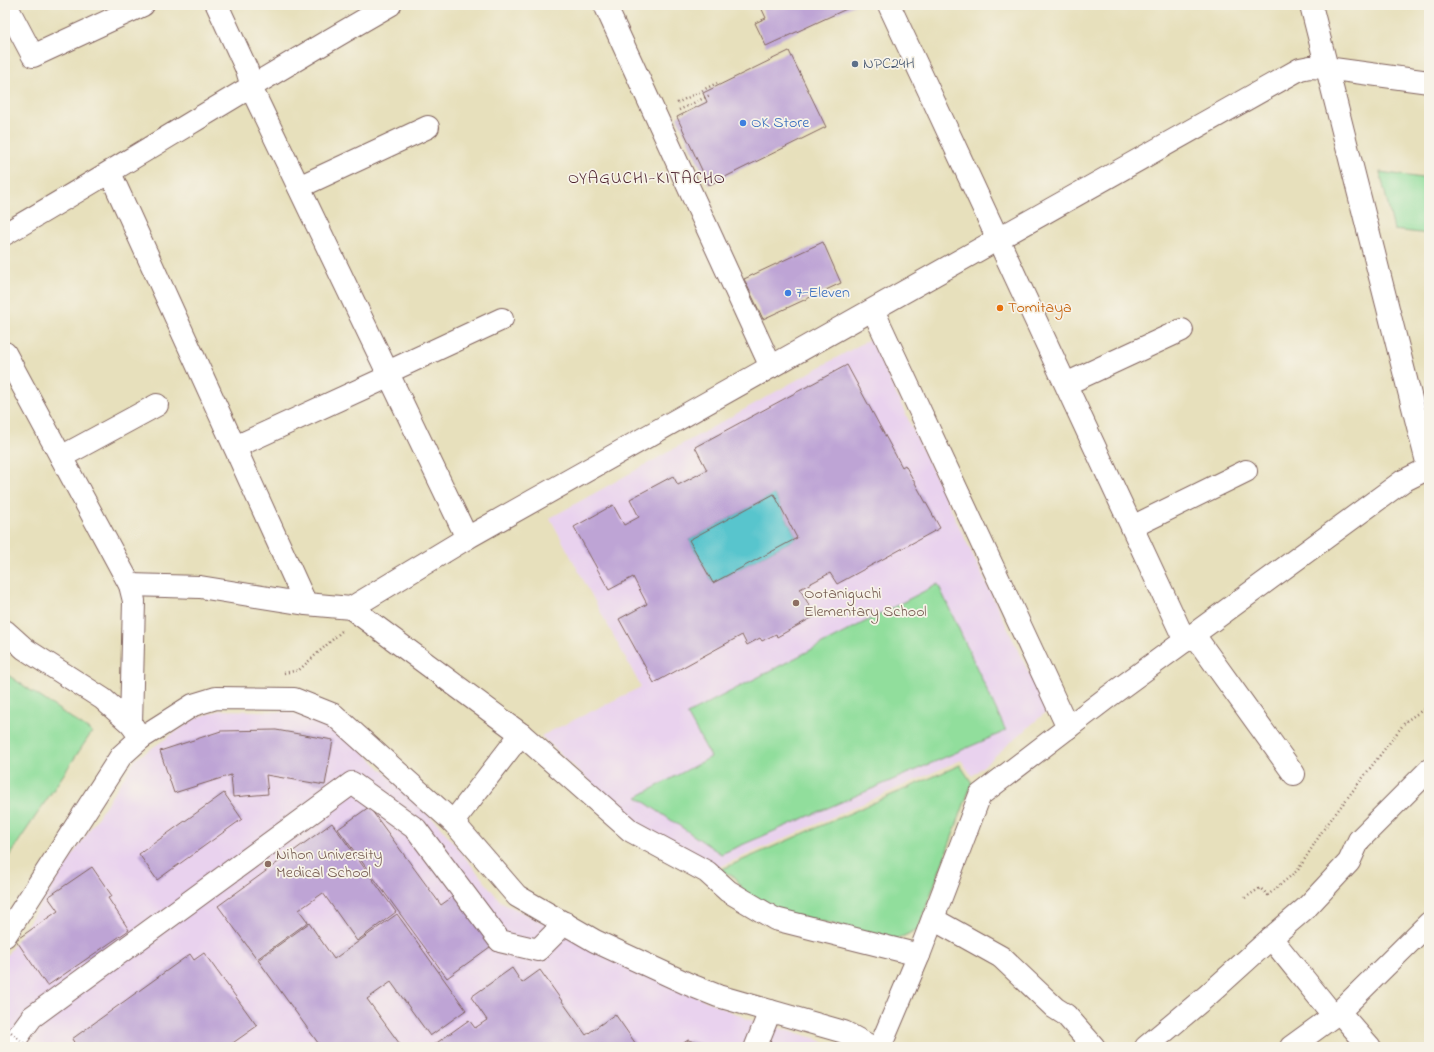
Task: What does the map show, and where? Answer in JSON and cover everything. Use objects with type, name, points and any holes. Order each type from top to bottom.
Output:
[{"type":"street","points":[[6,5],[33,56],[143,5]]},
{"type":"street","points":[[217,5],[247,70],[252,86],[299,187],[467,538]]},
{"type":"street","points":[[5,234],[110,173],[252,86],[390,5]]},
{"type":"street","points":[[888,5],[1132,527],[1189,638],[1294,774]]},
{"type":"street","points":[[880,1047],[919,955],[980,795],[1189,638],[1404,481],[1429,468],[1311,5]]},
{"type":"street","points":[[613,8],[771,367]]},
{"type":"street","points":[[351,608],[467,538],[1300,69],[1310,67],[1326,68],[1429,82]]},
{"type":"street","points":[[299,187],[428,127]]},
{"type":"street","points":[[110,173],[306,604]]},
{"type":"street","points":[[873,310],[1068,728]]},
{"type":"street","points":[[235,448],[502,319]]},
{"type":"street","points":[[1066,384],[1182,330]]},
{"type":"street","points":[[5,354],[130,585],[134,601],[136,731],[5,936]]},
{"type":"street","points":[[61,457],[157,405]]},
{"type":"street","points":[[1132,527],[1246,471]]},
{"type":"street","points":[[130,585],[200,587],[306,604],[351,608],[521,734],[631,831],[707,872],[728,891],[775,919],[919,955]]},
{"type":"street","points":[[5,631],[25,649],[104,699],[136,731]]},
{"type":"street","points":[[136,731],[193,705],[216,698],[294,699],[334,715],[453,822],[517,896],[595,941],[688,984],[718,996],[844,1032],[872,1047]]},
{"type":"street","points":[[453,822],[521,734]]},
{"type":"street","points":[[1146,1047],[1208,995],[1307,907],[1349,862],[1359,840],[1429,770]]},
{"type":"street","points":[[10,1047],[32,1017],[352,783],[416,829],[500,941],[538,950],[565,923]]},
{"type":"street","points":[[933,919],[1001,957],[1055,1008],[1066,1015],[1094,1047]]},
{"type":"street","points":[[1291,1047],[1337,1014],[1429,923]]},
{"type":"street","points":[[1271,938],[1337,1014],[1370,1047]]},
{"type":"street","points":[[758,1047],[756,1046],[770,1011]]},
{"type":"path","points":[[675,104],[717,83]]},
{"type":"path","points":[[675,112],[710,95]]},
{"type":"path","points":[[279,674],[299,670],[348,626],[351,608]]},
{"type":"path","points":[[1245,898],[1260,888],[1268,896],[1298,870],[1323,830],[1388,742],[1406,721],[1429,706]]},
{"type":"path","points":[[5,1027],[28,1047]]},
{"type":"shaded area","name":"Ootaniguchi Elementary School","points":[[870,339],[1047,711],[972,776],[961,760],[717,868],[635,823],[541,736],[641,687],[550,518]]},
{"type":"shaded area","name":"Nihon University Medical School","points":[[221,710],[290,712],[345,734],[440,826],[501,902],[693,995],[750,1020],[815,1038],[832,1047],[5,1047],[5,958],[136,759],[196,718]]},
{"type":"green space","points":[[1380,172],[1429,179],[1429,234],[1394,230]]},
{"type":"green space","points":[[938,584],[1006,731],[721,854],[637,797],[711,757],[687,714]]},
{"type":"green space","points":[[5,673],[92,732],[5,862]]},
{"type":"green space","points":[[960,765],[972,783],[918,929],[898,939],[781,912],[745,894],[736,878],[720,870]]},
{"type":"water","points":[[774,494],[797,538],[713,583],[689,540]]},
{"type":"building","points":[[760,5],[855,5],[766,46],[755,23],[766,18]]},
{"type":"building","points":[[789,51],[826,127],[709,185],[677,117],[707,102],[703,93]]},
{"type":"building","points":[[823,242],[841,283],[763,319],[744,279]]},
{"type":"building","points":[[847,365],[902,467],[905,465],[940,528],[837,584],[830,573],[800,589],[815,616],[777,637],[776,634],[762,641],[760,638],[747,645],[742,635],[654,683],[619,619],[647,604],[633,577],[609,590],[574,527],[613,505],[624,525],[639,517],[630,499],[673,476],[678,485],[707,470],[695,447]],"holes":[[[774,494],[797,538],[713,583],[689,540]]]},
{"type":"building","points":[[276,730],[333,740],[325,785],[266,775],[268,794],[233,797],[231,775],[174,793],[160,751],[221,731]]},
{"type":"building","points":[[224,793],[242,819],[157,880],[139,854]]},
{"type":"building","points":[[369,807],[441,905],[458,893],[494,944],[447,978],[338,829]]},
{"type":"building","points":[[332,823],[396,912],[357,941],[323,893],[299,910],[308,922],[257,959],[218,906]]},
{"type":"building","points":[[92,867],[112,896],[108,898],[129,930],[47,986],[16,940],[58,911],[48,897]]},
{"type":"building","points":[[397,914],[466,1010],[430,1036],[391,982],[367,999],[402,1047],[321,1047],[258,960],[309,923],[334,959]]},
{"type":"building","points":[[204,953],[257,1026],[227,1047],[70,1047],[75,1044],[72,1039],[190,954],[194,960]]},
{"type":"building","points":[[512,968],[522,983],[540,970],[586,1035],[615,1014],[638,1047],[431,1047],[469,1020],[475,1028],[487,1020],[471,997]]},
{"type":"building","points":[[688,1040],[712,1047],[678,1047]]},
{"type":"place","name":"NPC24H","points":[[855,64]]},
{"type":"place","name":"OK Store","points":[[743,123]]},
{"type":"place","name":"7-Eleven","points":[[788,293]]},
{"type":"place","name":"Tomitaya","points":[[1000,308]]},
{"type":"place","name":"Ootaniguchi Elementary School","points":[[796,603]]},
{"type":"place","name":"Nihon University Medical School","points":[[268,864]]},
{"type":"district","name":"OYAGUCHI-KITACHO","points":[[647,178]]}]
